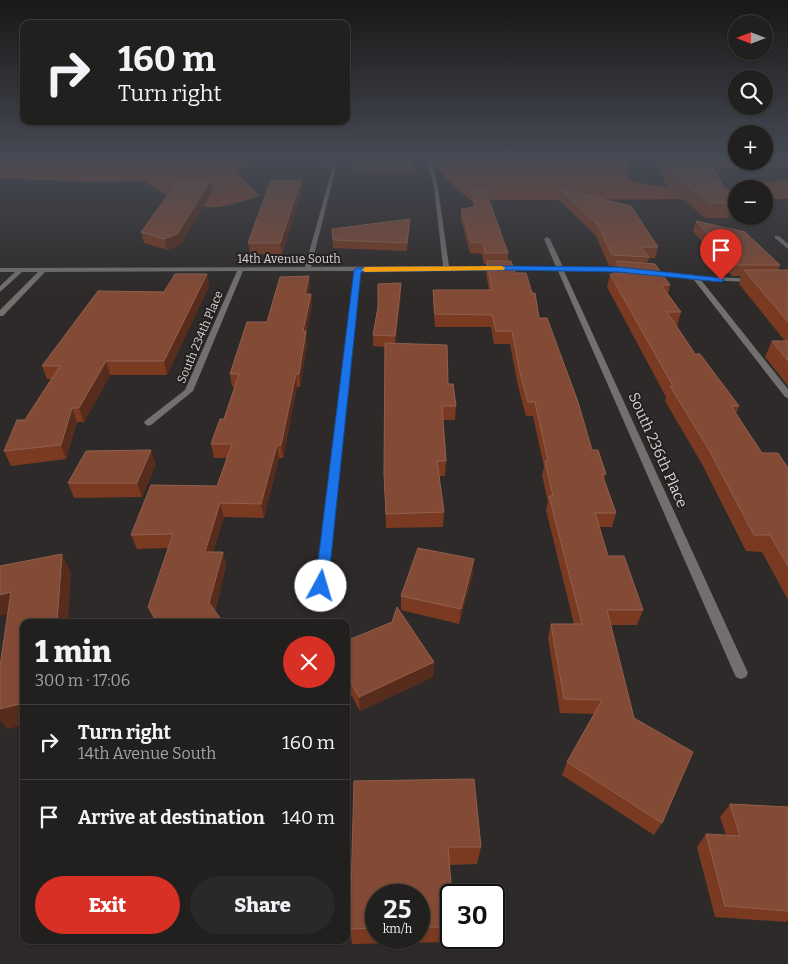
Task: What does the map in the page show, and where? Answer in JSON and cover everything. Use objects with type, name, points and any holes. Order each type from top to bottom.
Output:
[{"type":"street","points":[[307,270],[325,202]]},
{"type":"street","points":[[438,202],[446,269]]},
{"type":"street","points":[[777,237],[788,247]]},
{"type":"street","name":"South 236th Place","points":[[547,239],[741,673]]},
{"type":"street","name":"14th Avenue South","points":[[0,270],[240,271],[446,269],[636,271]]},
{"type":"street","points":[[0,290],[20,270]]},
{"type":"street","points":[[0,314],[43,270]]},
{"type":"street","points":[[321,586],[357,270]]},
{"type":"street","name":"South 234th Place","points":[[148,423],[190,391],[240,271]]},
{"type":"street","points":[[644,271],[696,278],[759,280]]},
{"type":"street","points":[[696,278],[788,395]]},
{"type":"shaded area","points":[[185,202],[239,202],[218,207]]},
{"type":"building","points":[[163,202],[197,202],[177,234],[164,239],[141,232]]},
{"type":"building","points":[[263,202],[294,202],[280,243],[248,243]]},
{"type":"building","points":[[475,202],[490,202],[508,253],[485,253],[483,243],[471,242],[461,209],[476,207]]},
{"type":"building","points":[[574,202],[614,202],[631,206],[658,247],[641,247],[649,257],[612,255],[598,225]]},
{"type":"building","points":[[708,202],[728,202],[709,203]]},
{"type":"building","points":[[410,219],[407,243],[333,240],[332,229]]},
{"type":"building","points":[[696,221],[745,232],[780,265],[736,265]]},
{"type":"building","points":[[487,261],[511,261],[515,273],[526,273],[532,293],[535,293],[539,318],[547,318],[578,402],[592,450],[598,450],[606,474],[602,474],[616,513],[595,513],[608,556],[624,556],[643,610],[607,610],[634,718],[693,752],[662,823],[567,762],[602,700],[564,699],[551,624],[582,624],[549,496],[553,496],[545,461],[548,461],[535,402],[528,402],[512,331],[496,331],[492,315],[435,314],[433,290],[492,290]]},
{"type":"building","points":[[616,261],[655,264],[670,285],[661,285],[681,312],[667,312],[695,354],[700,354],[739,406],[731,406],[762,453],[778,453],[788,468],[788,494],[786,494],[788,498],[788,566],[770,535],[754,535],[708,448],[670,386],[673,386],[610,274],[622,274]]},
{"type":"building","points":[[744,270],[788,270],[788,322]]},
{"type":"building","points":[[175,274],[207,274],[164,361],[106,361],[79,408],[72,408],[61,445],[4,451],[17,420],[25,420],[60,366],[42,366],[98,291],[164,292]]},
{"type":"building","points":[[309,276],[305,294],[311,294],[303,331],[306,331],[299,374],[296,374],[281,445],[277,445],[261,504],[220,503],[205,552],[223,552],[209,603],[221,619],[156,619],[148,607],[173,534],[131,535],[151,485],[217,486],[232,444],[211,444],[220,419],[224,419],[239,374],[230,374],[247,322],[267,322],[280,277]]},
{"type":"building","points":[[401,283],[395,336],[373,335],[378,307],[378,284]]},
{"type":"building","points":[[772,341],[788,341],[788,361]]},
{"type":"building","points":[[385,343],[447,345],[448,384],[453,384],[456,406],[442,406],[446,461],[437,461],[444,512],[386,514],[384,473]]},
{"type":"building","points":[[151,450],[137,483],[68,483],[86,451]]},
{"type":"building","points":[[418,548],[474,559],[461,609],[401,596]]},
{"type":"building","points":[[62,554],[57,619],[20,619],[20,704],[0,709],[0,666],[11,592],[0,595],[0,566]]},
{"type":"building","points":[[397,607],[434,662],[359,697],[350,680],[350,639],[392,622]]},
{"type":"building","points":[[474,779],[481,847],[448,847],[451,884],[440,884],[440,927],[430,927],[430,884],[365,884],[365,928],[350,929],[354,781]]},
{"type":"building","points":[[730,804],[788,807],[788,874],[786,874],[788,880],[788,911],[725,906],[706,834],[740,836]]},
{"type":"slow traffic","points":[[365,270],[502,268]]},
{"type":"route","points":[[321,586],[357,270],[593,269],[644,271],[721,280]]}]
